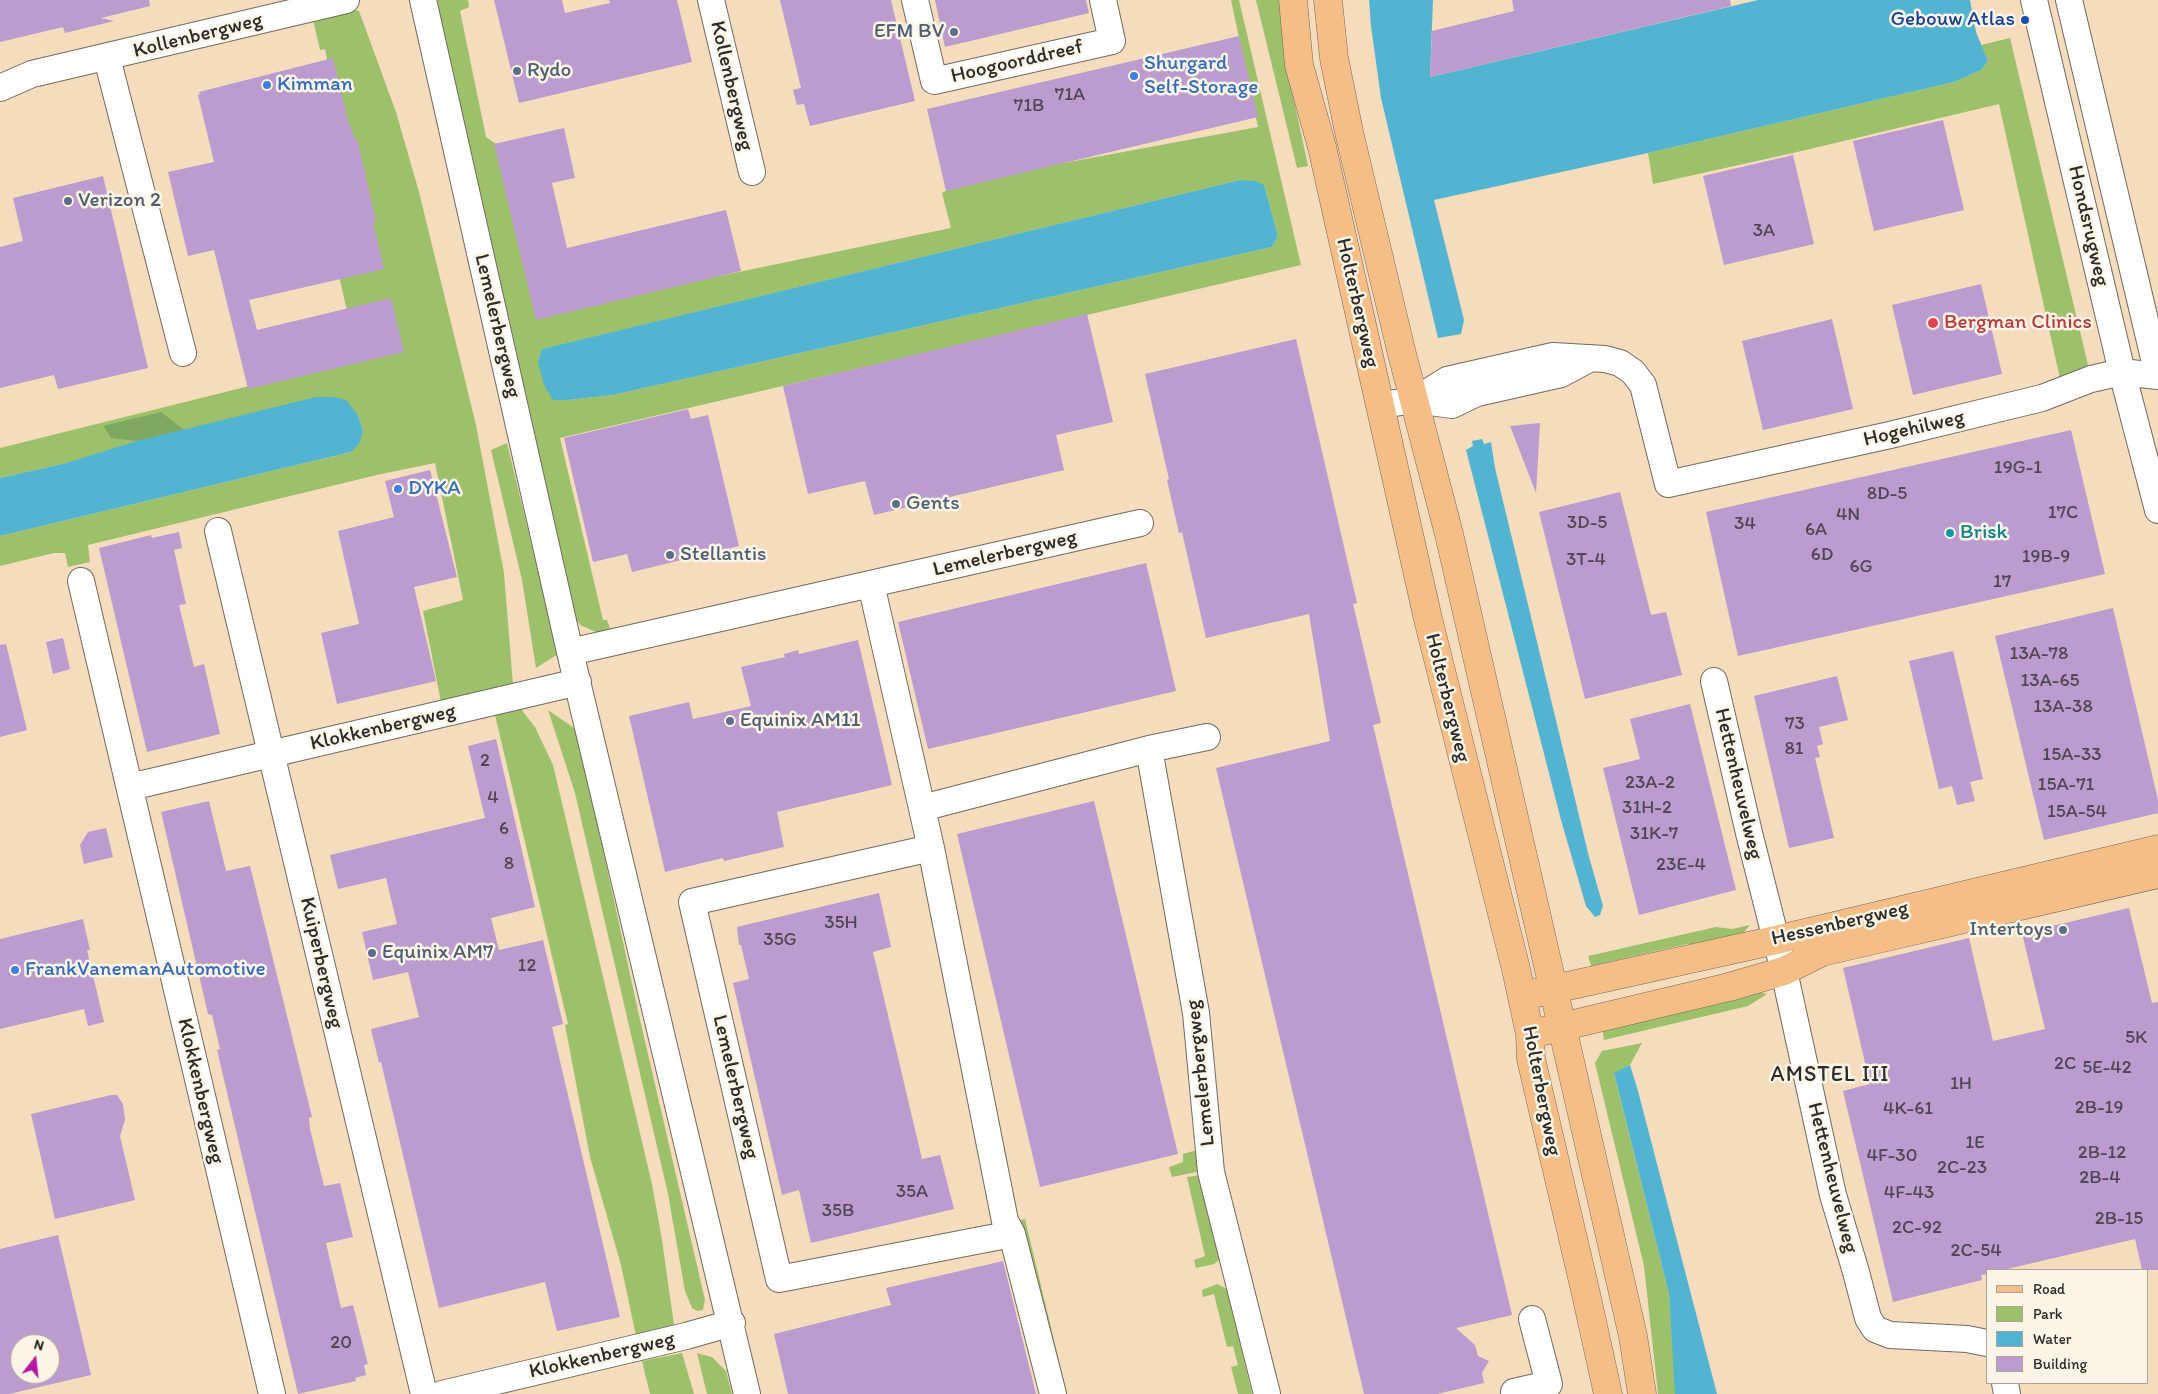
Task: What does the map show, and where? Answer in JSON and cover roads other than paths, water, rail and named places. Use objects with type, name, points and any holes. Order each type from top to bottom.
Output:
[{"type":"main road","name":"Holterbergweg","points":[[1293,0],[1299,65],[1322,147],[1428,619],[1522,996],[1530,1034],[1531,1059],[1608,1394]]},
{"type":"main road","name":"Holterbergweg","points":[[1328,0],[1334,58],[1349,132],[1401,350],[1449,534],[1632,1336],[1642,1394]]},
{"type":"main road","name":"Hessenbergweg","points":[[1522,996],[1776,940],[2158,849]]},
{"type":"main road","name":"Hessenbergweg","points":[[1530,1034],[1729,987],[1784,971],[1822,952],[2158,874]]},
{"type":"street","name":"Kollenbergweg","points":[[0,88],[32,74],[108,58],[346,0]]},
{"type":"street","name":"Lemelerbergweg","points":[[423,0],[570,652],[732,1323],[747,1394]]},
{"type":"street","name":"Kollenbergweg","points":[[710,0],[752,172]]},
{"type":"street","name":"Hoogoorddreef","points":[[915,0],[934,82],[1112,41],[1103,0]]},
{"type":"street","name":"Hondsrugweg","points":[[2034,0],[2122,372],[2158,510]]},
{"type":"street","name":"Hondsrugweg","points":[[2069,0],[2158,376]]},
{"type":"street","name":"Kollenbergweg","points":[[108,58],[183,353]]},
{"type":"street","name":"Hogehilweg","points":[[1415,400],[1447,380],[1553,356],[1605,359],[1620,363],[1633,372],[1643,385],[1668,484],[1890,435],[2042,398],[2091,378],[2122,372],[2158,376]]},
{"type":"street","points":[[1381,405],[1415,400]]},
{"type":"street","name":"Lemelerbergweg","points":[[570,652],[1140,523]]},
{"type":"street","name":"Kuiperbergweg","points":[[218,531],[424,1394]]},
{"type":"street","name":"Klokkenbergweg","points":[[82,581],[187,1038],[272,1394]]},
{"type":"street","points":[[871,584],[931,848],[1005,1220],[1012,1234],[1054,1394]]},
{"type":"street","name":"Hettenheuvelweg","points":[[1714,681],[1784,971],[1833,1195],[1868,1318],[1875,1329],[1890,1335],[1986,1343]]},
{"type":"street","name":"Klokkenbergweg","points":[[130,787],[578,682]]},
{"type":"street","points":[[922,808],[1149,749],[1207,737]]},
{"type":"street","name":"Lemelerbergweg","points":[[1149,749],[1196,1013],[1211,1172],[1267,1394]]},
{"type":"street","name":"Lemelerbergweg","points":[[931,848],[692,902],[779,1279],[1012,1234]]},
{"type":"street","points":[[1509,1393],[1549,1384],[1532,1319]]},
{"type":"street","name":"Klokkenbergweg","points":[[442,1394],[686,1336],[732,1323]]},
{"type":"water","points":[[1369,0],[1433,0],[1430,77],[1758,0],[1970,0],[1976,32],[1988,61],[1981,70],[1954,82],[1648,153],[1434,200],[1464,320],[1461,334],[1438,338],[1381,98]]},
{"type":"water","points":[[1240,180],[1256,181],[1264,185],[1278,236],[1272,247],[613,395],[553,400],[544,385],[538,362],[542,349]]},
{"type":"water","points":[[316,397],[334,397],[346,400],[358,415],[363,431],[359,444],[351,452],[0,536],[0,478],[66,463],[137,441]]},
{"type":"water","points":[[1482,439],[1484,444],[1491,442],[1495,468],[1589,857],[1603,906],[1600,915],[1595,917],[1586,906],[1561,820],[1466,450],[1473,446],[1472,441]]},
{"type":"water","points":[[1630,1065],[1717,1394],[1675,1394],[1669,1294],[1614,1073]]},
{"type":"place","name":"Gebouw Atlas","points":[[2025,20]]},
{"type":"place","name":"EFM BV","points":[[954,32]]},
{"type":"place","name":"Rydo","points":[[517,71]]},
{"type":"place","name":"Shurgard Self-Storage","points":[[1134,76]]},
{"type":"place","name":"Kimman","points":[[267,85]]},
{"type":"place","name":"Verizon 2","points":[[68,201]]},
{"type":"place","name":"Bergman Clinics","points":[[1933,323]]},
{"type":"place","name":"DYKA","points":[[398,489]]},
{"type":"place","name":"Gents","points":[[896,504]]},
{"type":"place","name":"Brisk","points":[[1950,533]]},
{"type":"place","name":"Stellantis","points":[[670,555]]},
{"type":"place","name":"Equinix AM11","points":[[730,721]]},
{"type":"place","name":"Intertoys","points":[[2063,930]]},
{"type":"place","name":"Equinix AM7","points":[[372,953]]},
{"type":"place","name":"FrankVanemanAutomotive","points":[[15,970]]},
{"type":"district","name":"AMSTEL III","points":[[1830,1075]]}]
